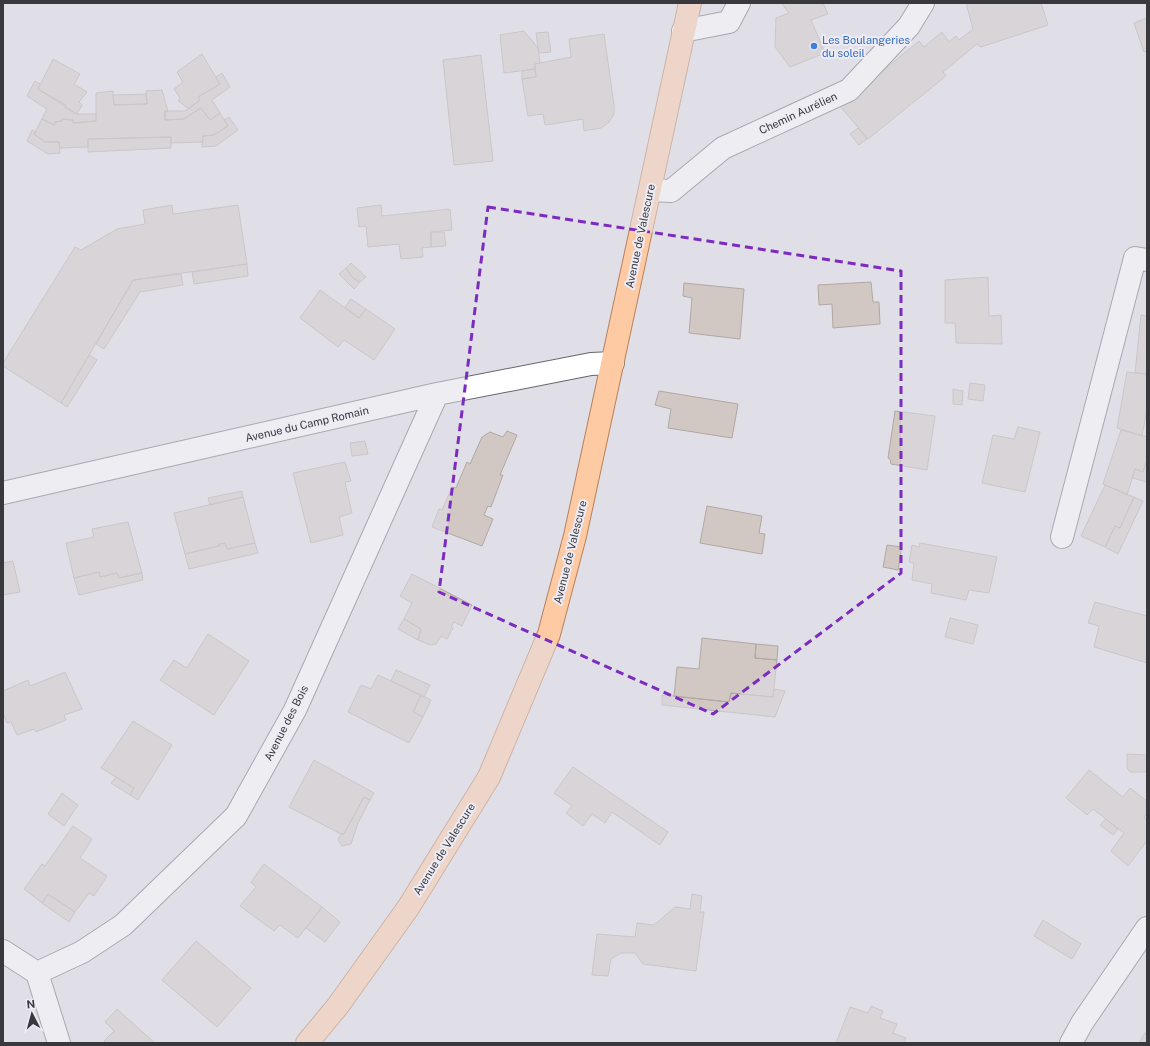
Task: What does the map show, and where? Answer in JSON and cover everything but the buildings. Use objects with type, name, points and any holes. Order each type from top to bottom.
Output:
[{"type":"main road","name":"Avenue de Valescure","points":[[307,1043],[337,1007],[408,908],[489,777],[549,634],[575,536],[614,363],[690,3]]},
{"type":"street","points":[[683,32],[729,22],[739,3]]},
{"type":"street","name":"Chemin Aurélien","points":[[650,190],[671,191],[723,148],[848,90],[909,26],[923,3]]},
{"type":"street","points":[[1062,536],[1135,258],[1147,260]]},
{"type":"street","name":"Avenue du Camp Romain","points":[[3,493],[437,394],[591,364],[614,363]]},
{"type":"street","name":"Avenue des Bois","points":[[37,974],[82,952],[123,925],[236,816],[295,710],[437,394]]},
{"type":"street","points":[[1072,1043],[1082,1023],[1147,928]]},
{"type":"street","points":[[3,951],[37,974],[58,1043]]},
{"type":"highlighted area","points":[[488,207],[901,271],[901,573],[713,714],[439,592]]},
{"type":"place","name":"Les Boulangeries du soleil","points":[[814,46]]}]
